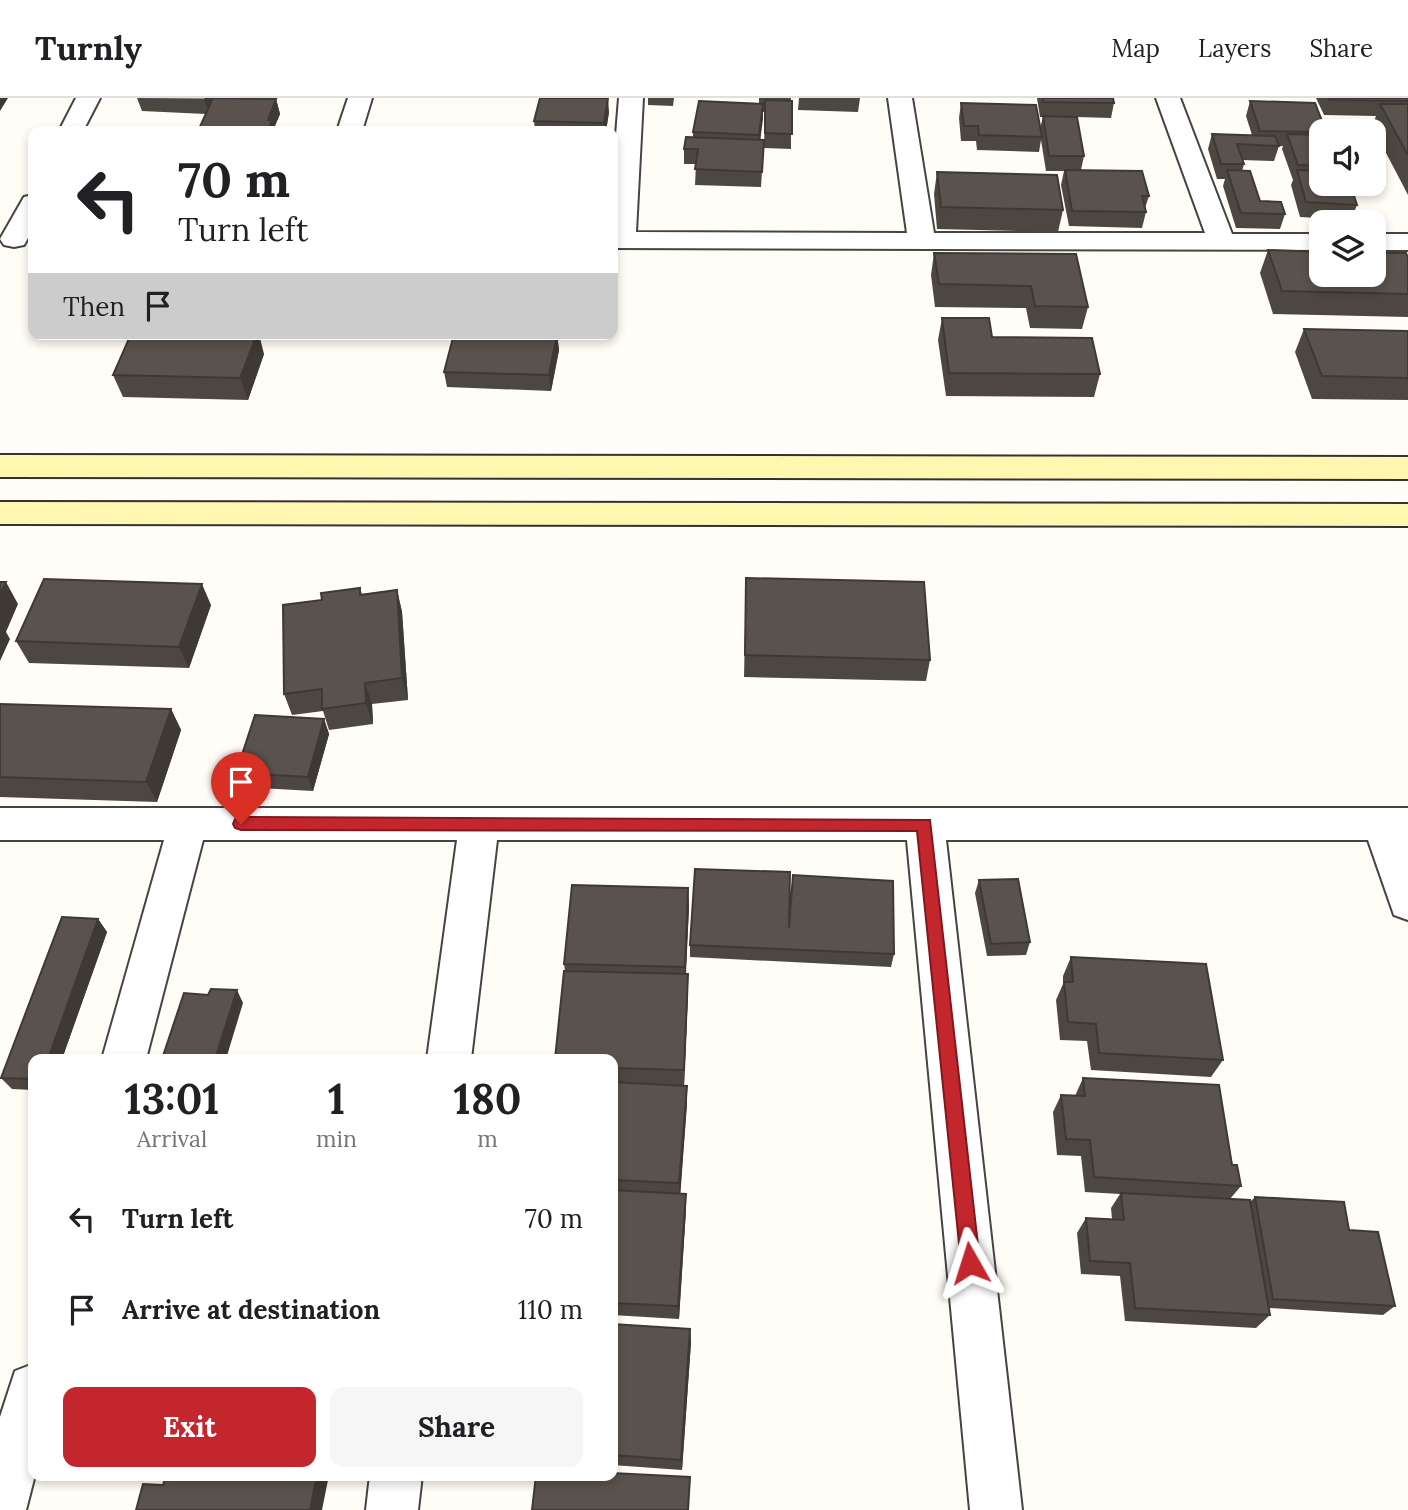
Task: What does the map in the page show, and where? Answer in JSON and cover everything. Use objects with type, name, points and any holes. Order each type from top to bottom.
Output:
[{"type":"main road","points":[[0,466],[1408,468]]},
{"type":"main road","points":[[0,513],[1408,515]]},
{"type":"street","points":[[74,126],[88,98]]},
{"type":"street","points":[[352,126],[360,98]]},
{"type":"street","points":[[618,230],[631,98]]},
{"type":"street","points":[[900,98],[922,241]]},
{"type":"street","points":[[1168,98],[1221,241]]},
{"type":"street","points":[[16,239],[28,214]]},
{"type":"street","points":[[618,240],[1309,242]]},
{"type":"street","points":[[1386,242],[1408,242]]},
{"type":"street","points":[[0,824],[1395,824],[1408,902]]},
{"type":"street","points":[[125,1054],[188,824]]},
{"type":"street","points":[[450,1054],[479,824]]},
{"type":"street","points":[[925,824],[996,1510]]},
{"type":"street","points":[[0,1510],[28,1407]]},
{"type":"street","points":[[392,1510],[395,1481]]},
{"type":"building","points":[[213,98],[276,99],[268,120],[272,120],[270,126],[200,126]]},
{"type":"building","points":[[540,98],[608,98],[604,123],[534,121]]},
{"type":"building","points":[[1043,98],[1113,98],[1114,103],[1043,102]]},
{"type":"building","points":[[1328,98],[1408,98],[1408,101],[1329,100]]},
{"type":"building","points":[[765,100],[792,101],[792,134],[765,133]]},
{"type":"building","points":[[699,101],[763,104],[759,135],[693,132]]},
{"type":"building","points":[[1250,101],[1315,103],[1321,119],[1309,119],[1309,132],[1260,131]]},
{"type":"building","points":[[961,103],[1036,105],[1042,137],[979,135],[978,126],[964,126]]},
{"type":"building","points":[[1380,104],[1408,104],[1408,155]]},
{"type":"building","points":[[1043,116],[1077,117],[1084,156],[1049,156]]},
{"type":"building","points":[[1212,134],[1275,136],[1279,146],[1237,144],[1244,164],[1221,164]]},
{"type":"building","points":[[1287,134],[1309,135],[1309,165],[1298,165]]},
{"type":"building","points":[[686,137],[764,140],[762,172],[695,169],[698,149],[684,149]]},
{"type":"building","points":[[1065,170],[1142,171],[1149,196],[1142,196],[1146,212],[1072,211]]},
{"type":"building","points":[[1227,170],[1250,171],[1260,201],[1281,202],[1285,214],[1241,213]]},
{"type":"building","points":[[1297,170],[1309,170],[1309,196],[1354,196],[1357,205],[1306,202]]},
{"type":"building","points":[[937,172],[1057,175],[1063,210],[941,207]]},
{"type":"building","points":[[1268,250],[1309,252],[1309,287],[1386,287],[1386,253],[1406,253],[1408,258],[1408,294],[1282,291]]},
{"type":"building","points":[[934,253],[1076,254],[1088,307],[1035,306],[1031,286],[939,284]]},
{"type":"building","points":[[942,318],[989,318],[992,337],[1092,338],[1100,374],[949,373]]},
{"type":"building","points":[[1304,329],[1408,331],[1408,378],[1322,376]]},
{"type":"building","points":[[128,340],[255,340],[240,378],[113,375]]},
{"type":"building","points":[[452,340],[556,340],[549,375],[444,372]]},
{"type":"building","points":[[746,578],[924,582],[930,660],[745,655]]},
{"type":"building","points":[[44,579],[202,584],[179,647],[16,641]]},
{"type":"building","points":[[0,582],[6,582],[0,595]]},
{"type":"building","points":[[360,588],[360,595],[397,590],[402,678],[365,683],[366,703],[322,709],[322,689],[284,694],[283,605],[322,600],[321,593]]},
{"type":"building","points":[[0,704],[171,709],[146,782],[0,777]]},
{"type":"building","points":[[255,715],[324,719],[308,777],[236,773]]},
{"type":"building","points":[[695,869],[790,872],[789,928],[793,875],[893,881],[894,954],[690,945]]},
{"type":"building","points":[[1018,879],[1030,942],[991,944],[979,880]]},
{"type":"building","points":[[572,885],[688,888],[685,967],[564,964]]},
{"type":"building","points":[[62,917],[98,919],[50,1054],[28,1054],[28,1079],[1,1078]]},
{"type":"building","points":[[1071,957],[1206,964],[1223,1060],[1099,1053],[1096,1024],[1068,1022],[1064,982],[1073,982]]},
{"type":"building","points":[[564,971],[688,974],[684,1070],[618,1068],[618,1054],[556,1054]]},
{"type":"building","points":[[211,989],[237,990],[217,1054],[164,1054],[184,993],[208,995]]},
{"type":"building","points":[[1083,1078],[1219,1085],[1232,1165],[1237,1165],[1241,1186],[1094,1177],[1090,1140],[1066,1139],[1061,1095],[1085,1096]]},
{"type":"building","points":[[618,1082],[687,1086],[679,1183],[618,1180]]},
{"type":"building","points":[[618,1190],[686,1194],[678,1306],[618,1303]]},
{"type":"building","points":[[1121,1193],[1250,1200],[1270,1315],[1135,1308],[1130,1263],[1090,1261],[1086,1218],[1124,1220]]},
{"type":"building","points":[[1255,1197],[1344,1202],[1349,1230],[1378,1232],[1395,1306],[1273,1299]]},
{"type":"building","points":[[618,1324],[690,1329],[681,1460],[618,1455]]},
{"type":"building","points":[[618,1473],[690,1477],[688,1510],[532,1510],[535,1481],[618,1481]]},
{"type":"building","points":[[164,1481],[316,1481],[310,1510],[136,1510],[143,1484],[163,1485]]},
{"type":"route","points":[[241,824],[925,824],[970,1263]]}]
